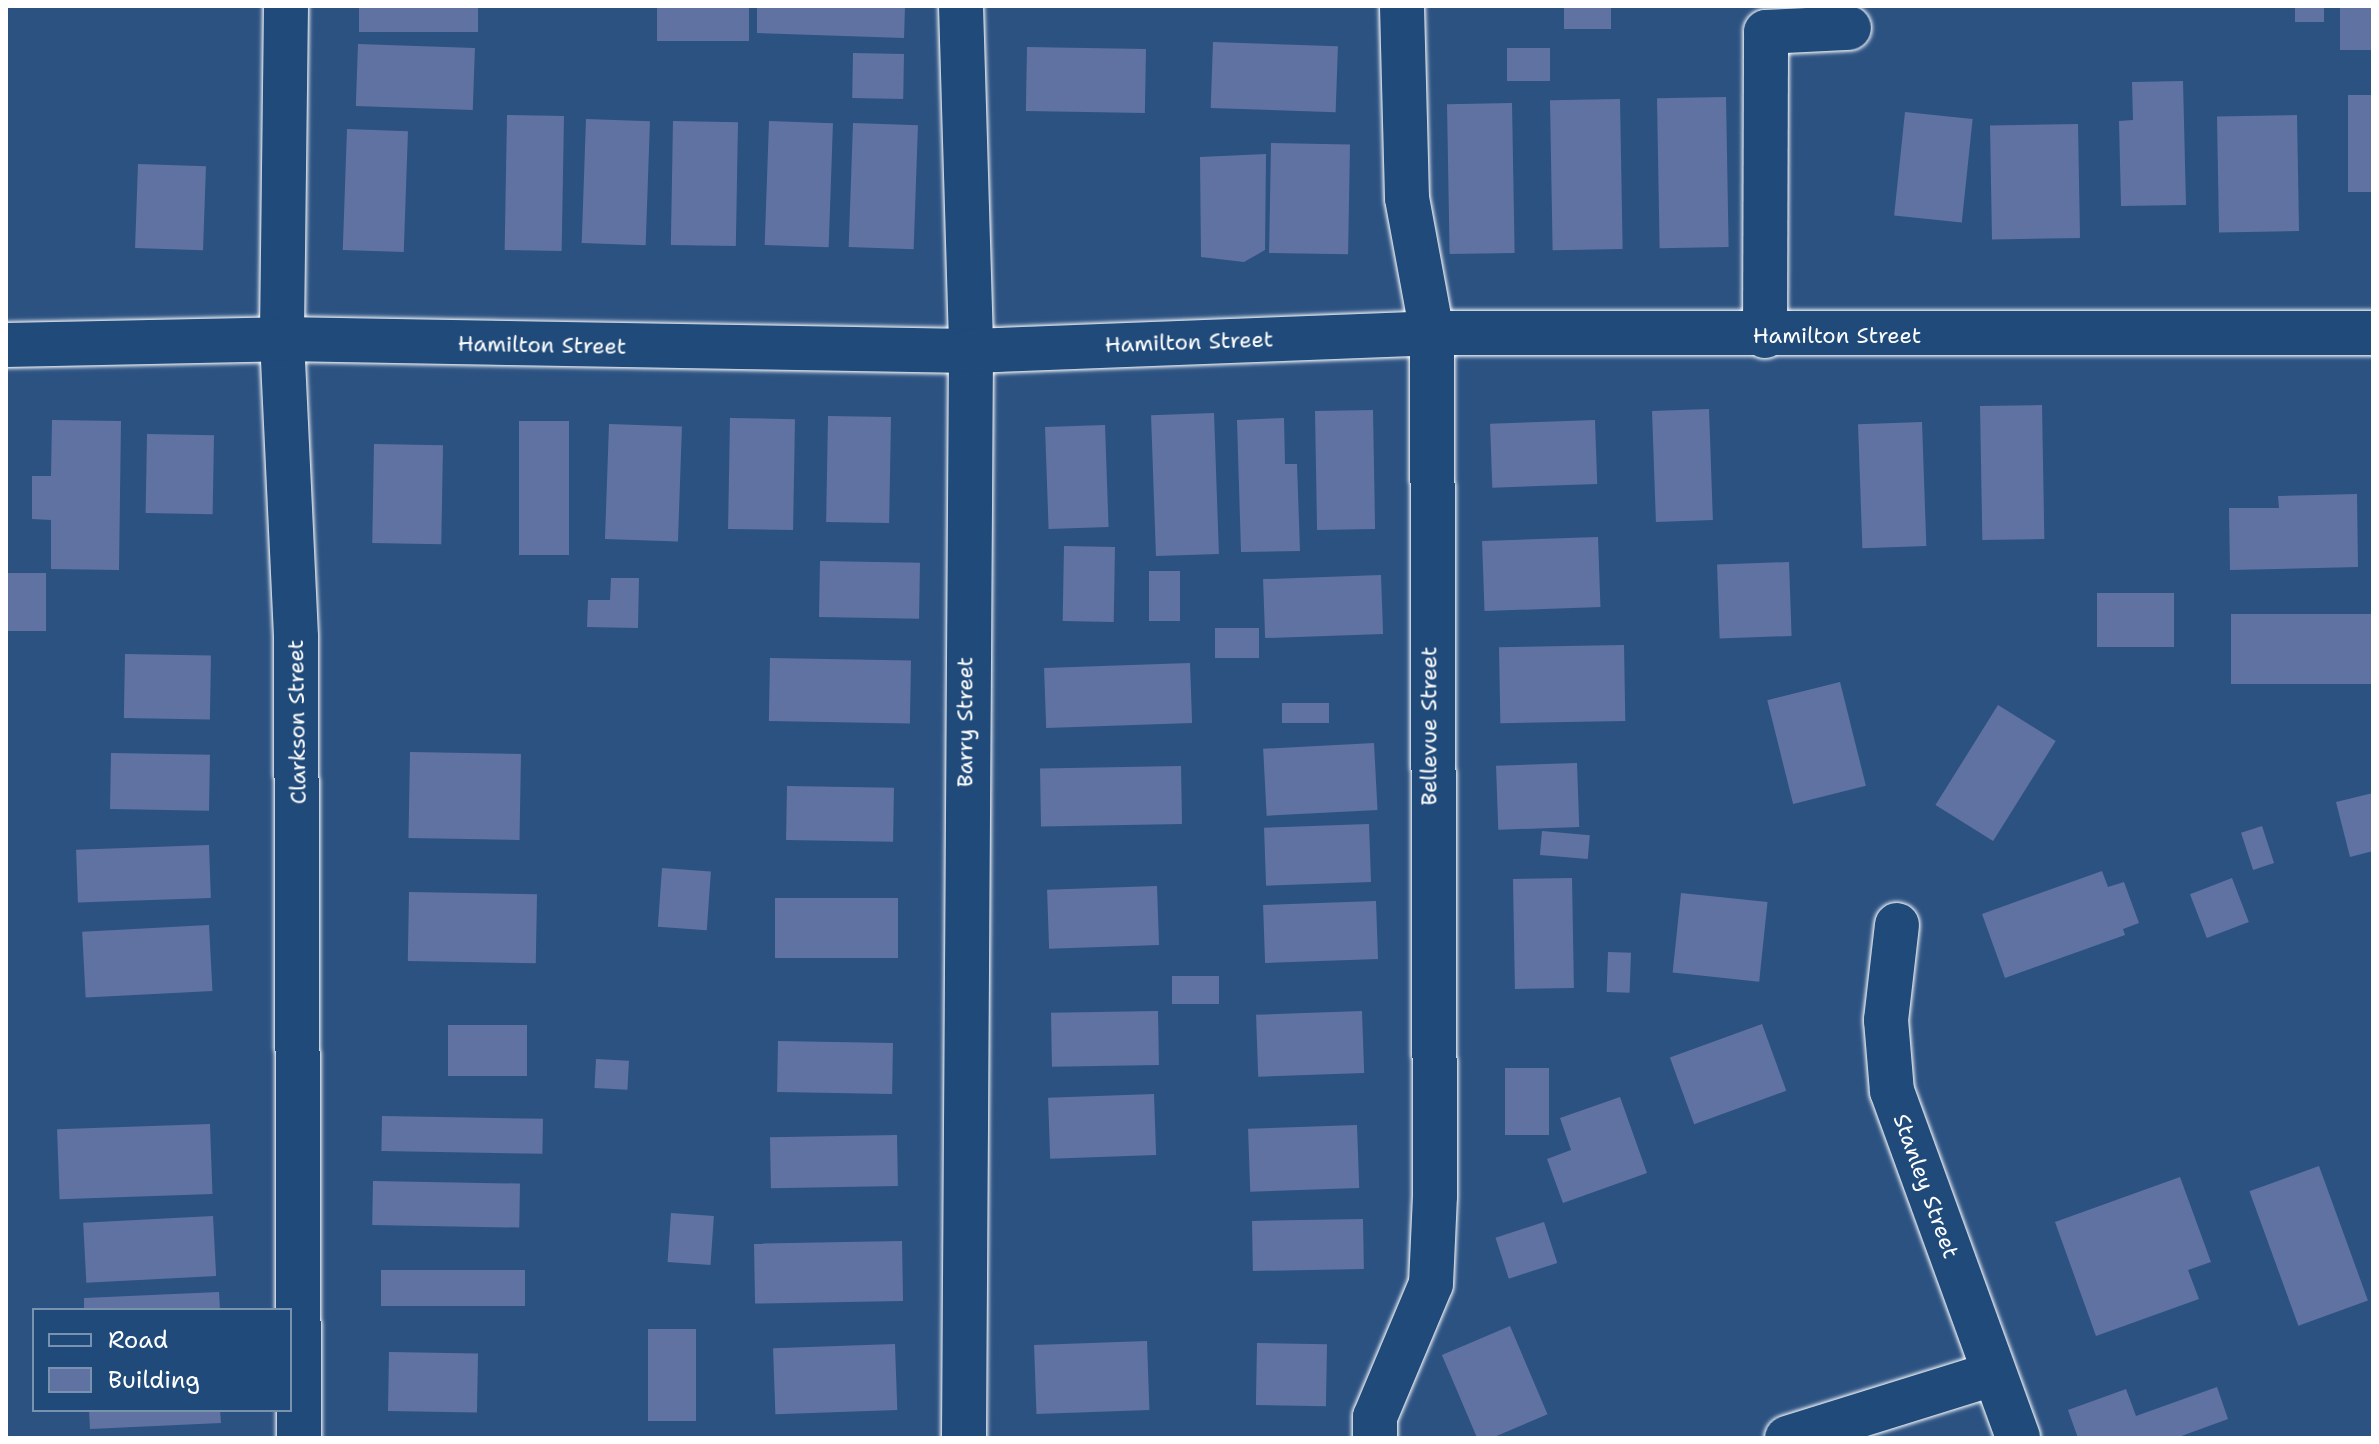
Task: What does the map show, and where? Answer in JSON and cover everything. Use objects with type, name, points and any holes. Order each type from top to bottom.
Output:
[{"type":"street","name":"Clarkson Street","points":[[286,6],[282,339],[296,637],[299,1438]]},
{"type":"street","name":"Barry Street","points":[[961,6],[971,351],[964,1438]]},
{"type":"street","name":"Bellevue Street","points":[[1375,1438],[1375,1417],[1431,1269],[1432,333],[1407,198],[1402,6]]},
{"type":"street","points":[[1765,336],[1766,32],[1849,28]]},
{"type":"street","name":"Hamilton Street","points":[[6,345],[282,339],[971,351],[1432,333],[1765,336],[2373,333]]},
{"type":"street","name":"Stanley Street","points":[[1897,925],[1886,1020],[1892,1091],[2018,1438]]},
{"type":"street","points":[[1787,1438],[1993,1374]]},
{"type":"building","points":[[359,6],[478,6],[478,32],[359,32]]},
{"type":"building","points":[[657,6],[749,6],[749,41],[657,41]]},
{"type":"building","points":[[757,6],[905,6],[904,38],[757,33]]},
{"type":"building","points":[[1564,6],[1611,6],[1611,29],[1564,29]]},
{"type":"building","points":[[2295,6],[2324,6],[2324,22],[2295,22]]},
{"type":"building","points":[[2340,6],[2373,6],[2373,50],[2340,50]]},
{"type":"building","points":[[1213,42],[1338,46],[1336,112],[1211,108]]},
{"type":"building","points":[[358,44],[475,48],[473,110],[356,106]]},
{"type":"building","points":[[1027,47],[1146,49],[1145,113],[1026,111]]},
{"type":"building","points":[[1507,48],[1550,48],[1550,81],[1507,81]]},
{"type":"building","points":[[853,53],[904,54],[903,99],[852,98]]},
{"type":"building","points":[[2183,81],[2186,205],[2121,206],[2119,121],[2133,120],[2132,82]]},
{"type":"building","points":[[2348,95],[2373,95],[2373,192],[2348,192]]},
{"type":"building","points":[[1726,97],[1729,247],[1660,248],[1657,98]]},
{"type":"building","points":[[1620,99],[1623,249],[1553,250],[1550,100]]},
{"type":"building","points":[[1512,103],[1515,253],[1450,254],[1447,104]]},
{"type":"building","points":[[1905,112],[1973,119],[1962,223],[1894,215]]},
{"type":"building","points":[[507,115],[564,116],[562,251],[505,250]]},
{"type":"building","points":[[2297,115],[2299,231],[2219,232],[2217,116]]},
{"type":"building","points":[[586,119],[650,121],[646,245],[582,243]]},
{"type":"building","points":[[673,121],[738,122],[736,246],[671,245]]},
{"type":"building","points":[[769,121],[833,123],[829,247],[765,245]]},
{"type":"building","points":[[853,123],[918,125],[914,249],[849,247]]},
{"type":"building","points":[[2078,124],[2080,238],[1992,240],[1990,126]]},
{"type":"building","points":[[347,129],[408,131],[404,252],[343,250]]},
{"type":"building","points":[[1271,143],[1350,144],[1348,254],[1269,253]]},
{"type":"building","points":[[1266,154],[1265,250],[1244,262],[1201,257],[1200,157]]},
{"type":"building","points":[[138,164],[206,166],[203,250],[135,248]]},
{"type":"building","points":[[2042,405],[2044,539],[1982,540],[1980,406]]},
{"type":"building","points":[[1709,409],[1713,520],[1656,522],[1652,411]]},
{"type":"building","points":[[1373,410],[1375,529],[1317,530],[1315,411]]},
{"type":"building","points":[[1214,413],[1219,554],[1156,556],[1151,415]]},
{"type":"building","points":[[828,416],[891,417],[889,523],[826,522]]},
{"type":"building","points":[[730,418],[795,419],[793,530],[728,529]]},
{"type":"building","points":[[1284,418],[1285,464],[1297,464],[1300,551],[1241,552],[1237,420]]},
{"type":"building","points":[[52,420],[121,421],[119,570],[51,569],[51,520],[32,519],[32,476],[51,476]]},
{"type":"building","points":[[1595,420],[1597,484],[1492,488],[1490,424]]},
{"type":"building","points":[[519,421],[569,421],[569,555],[519,555]]},
{"type":"building","points":[[1922,422],[1926,546],[1862,548],[1858,424]]},
{"type":"building","points":[[609,424],[682,427],[678,541],[605,539]]},
{"type":"building","points":[[1105,425],[1109,527],[1049,529],[1045,427]]},
{"type":"building","points":[[147,434],[214,435],[213,514],[146,513]]},
{"type":"building","points":[[374,444],[443,445],[441,544],[372,543]]},
{"type":"building","points":[[2357,494],[2358,567],[2230,570],[2229,508],[2279,508],[2278,496]]},
{"type":"building","points":[[1598,537],[1600,607],[1485,611],[1482,541]]},
{"type":"building","points":[[1064,546],[1115,547],[1114,622],[1063,621]]},
{"type":"building","points":[[820,561],[920,563],[919,619],[819,617]]},
{"type":"building","points":[[1789,562],[1792,636],[1720,638],[1717,565]]},
{"type":"building","points":[[1149,571],[1180,571],[1180,621],[1149,621]]},
{"type":"building","points":[[6,573],[46,573],[46,631],[6,631]]},
{"type":"building","points":[[1381,575],[1383,634],[1265,638],[1263,579]]},
{"type":"building","points":[[611,578],[639,578],[638,628],[587,627],[588,600],[610,600]]},
{"type":"building","points":[[2097,593],[2174,593],[2174,647],[2097,647]]},
{"type":"building","points":[[2231,614],[2373,614],[2373,684],[2231,684]]},
{"type":"building","points":[[1215,628],[1259,628],[1259,658],[1215,658]]},
{"type":"building","points":[[1624,645],[1625,721],[1500,723],[1499,647]]},
{"type":"building","points":[[125,654],[211,656],[210,719],[124,718]]},
{"type":"building","points":[[770,658],[911,660],[910,723],[769,721]]},
{"type":"building","points":[[1190,663],[1192,723],[1046,728],[1044,668]]},
{"type":"building","points":[[1840,682],[1866,786],[1793,804],[1767,700]]},
{"type":"building","points":[[1282,703],[1329,703],[1329,723],[1282,723]]},
{"type":"building","points":[[1998,705],[2056,741],[1993,841],[1935,805]]},
{"type":"building","points":[[1374,743],[1378,810],[1267,816],[1263,749]]},
{"type":"building","points":[[410,752],[521,754],[519,840],[408,838]]},
{"type":"building","points":[[111,753],[210,755],[209,811],[110,809]]},
{"type":"building","points":[[1577,763],[1579,827],[1498,830],[1496,766]]},
{"type":"building","points":[[1181,766],[1182,824],[1041,826],[1040,768]]},
{"type":"building","points":[[787,786],[894,788],[893,842],[786,840]]},
{"type":"building","points":[[2373,793],[2373,851],[2350,857],[2336,802]]},
{"type":"building","points":[[1369,824],[1371,882],[1266,886],[1264,828]]},
{"type":"building","points":[[2262,826],[2274,863],[2253,870],[2241,833]]},
{"type":"building","points":[[1542,831],[1590,835],[1588,859],[1540,855]]},
{"type":"building","points":[[209,845],[211,898],[78,903],[76,850]]},
{"type":"building","points":[[662,868],[711,871],[707,930],[658,927]]},
{"type":"building","points":[[2102,871],[2108,887],[2124,882],[2139,923],[2123,929],[2125,935],[2005,978],[1982,914]]},
{"type":"building","points":[[1572,878],[1574,988],[1515,989],[1513,879]]},
{"type":"building","points":[[2232,878],[2249,922],[2207,938],[2190,894]]},
{"type":"building","points":[[1157,886],[1159,945],[1049,949],[1047,890]]},
{"type":"building","points":[[409,892],[537,894],[536,963],[408,961]]},
{"type":"building","points":[[1681,893],[1768,902],[1759,982],[1673,973]]},
{"type":"building","points":[[775,898],[898,898],[898,958],[775,958]]},
{"type":"building","points":[[1376,901],[1378,959],[1265,963],[1263,905]]},
{"type":"building","points":[[209,925],[212,991],[86,998],[82,932]]},
{"type":"building","points":[[1608,952],[1631,953],[1630,993],[1607,992]]},
{"type":"building","points":[[1172,976],[1219,976],[1219,1004],[1172,1004]]},
{"type":"building","points":[[1158,1011],[1159,1065],[1052,1067],[1051,1013]]},
{"type":"building","points":[[1362,1011],[1364,1073],[1258,1077],[1256,1015]]},
{"type":"building","points":[[1762,1024],[1786,1091],[1694,1124],[1670,1058]]},
{"type":"building","points":[[448,1025],[527,1025],[527,1076],[448,1076]]},
{"type":"building","points":[[778,1041],[893,1043],[892,1094],[777,1092]]},
{"type":"building","points":[[596,1059],[629,1061],[627,1090],[594,1088]]},
{"type":"building","points":[[1505,1068],[1549,1068],[1549,1135],[1505,1135]]},
{"type":"building","points":[[1154,1094],[1156,1155],[1050,1159],[1048,1098]]},
{"type":"building","points":[[1620,1097],[1647,1173],[1563,1203],[1547,1159],[1571,1150],[1560,1118]]},
{"type":"building","points":[[382,1116],[543,1119],[542,1154],[381,1151]]},
{"type":"building","points":[[210,1124],[212,1194],[60,1199],[57,1129]]},
{"type":"building","points":[[1357,1125],[1359,1188],[1250,1192],[1248,1129]]},
{"type":"building","points":[[897,1135],[898,1186],[771,1188],[770,1137]]},
{"type":"building","points":[[2319,1166],[2368,1300],[2298,1326],[2249,1191]]},
{"type":"building","points":[[2180,1177],[2211,1262],[2188,1270],[2199,1299],[2096,1336],[2055,1222]]},
{"type":"building","points":[[373,1181],[520,1184],[519,1228],[372,1225]]},
{"type":"building","points":[[671,1213],[714,1216],[710,1265],[668,1262]]},
{"type":"building","points":[[213,1216],[216,1276],[86,1283],[83,1223]]},
{"type":"building","points":[[1363,1219],[1364,1269],[1253,1271],[1252,1221]]},
{"type":"building","points":[[1544,1222],[1557,1263],[1509,1279],[1495,1238]]},
{"type":"building","points":[[902,1241],[903,1301],[755,1304],[754,1244]]},
{"type":"building","points":[[381,1270],[525,1270],[525,1306],[381,1306]]},
{"type":"building","points":[[219,1292],[220,1308],[84,1308],[84,1298]]},
{"type":"building","points":[[1510,1326],[1548,1414],[1492,1438],[1477,1438],[1442,1355]]},
{"type":"building","points":[[648,1329],[696,1329],[696,1421],[648,1421]]},
{"type":"building","points":[[1147,1341],[1149,1410],[1036,1414],[1034,1345]]},
{"type":"building","points":[[1257,1343],[1327,1344],[1326,1406],[1256,1405]]},
{"type":"building","points":[[895,1344],[897,1410],[775,1414],[773,1348]]},
{"type":"building","points":[[389,1352],[478,1354],[477,1413],[388,1411]]},
{"type":"building","points":[[2217,1387],[2228,1419],[2176,1438],[2078,1438],[2068,1410],[2126,1389],[2136,1416]]},
{"type":"building","points":[[89,1412],[220,1412],[221,1423],[90,1429]]}]
